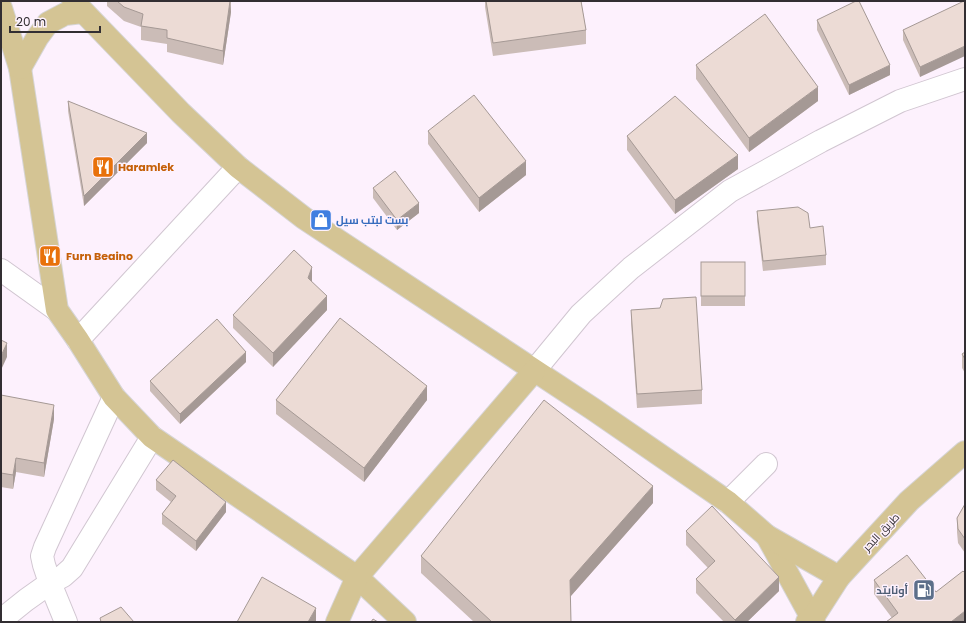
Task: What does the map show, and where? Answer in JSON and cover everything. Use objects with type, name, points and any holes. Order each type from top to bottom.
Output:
[{"type":"main road","points":[[20,68],[37,38],[48,23],[78,7],[181,113],[238,167],[304,218],[593,409],[728,502],[767,536],[839,577]]},
{"type":"main road","points":[[1,8],[20,68],[57,310],[114,397],[152,438],[357,577],[405,622]]},
{"type":"main road","points":[[337,622],[357,577],[534,371]]},
{"type":"main road","name":"طريق البحر","points":[[811,621],[839,577],[909,502],[965,452]]},
{"type":"main road","points":[[767,536],[811,621]]},
{"type":"street","points":[[534,371],[581,314],[626,273],[730,191],[821,141],[900,101],[965,79]]},
{"type":"street","points":[[78,340],[238,167]]},
{"type":"street","points":[[1,270],[57,310]]},
{"type":"street","points":[[66,622],[50,583],[42,556],[45,546],[114,397]]},
{"type":"street","points":[[1,620],[26,600],[50,583],[63,576],[72,568],[152,438]]},
{"type":"street","points":[[728,502],[766,464]]},
{"type":"building","points":[[117,1],[230,1],[223,51],[167,38],[167,30],[141,26],[143,14],[124,7]]},
{"type":"building","points":[[486,1],[581,1],[586,30],[493,43]]},
{"type":"building","points":[[856,1],[859,1],[890,65],[849,85],[817,20]]},
{"type":"building","points":[[964,1],[965,46],[920,67],[903,30]]},
{"type":"building","points":[[765,14],[818,87],[749,138],[696,65]]},
{"type":"building","points":[[474,95],[526,161],[479,198],[428,131]]},
{"type":"building","points":[[675,96],[738,155],[675,200],[627,136]]},
{"type":"building","points":[[68,101],[147,133],[84,196]]},
{"type":"building","points":[[395,171],[419,203],[397,220],[373,188]]},
{"type":"building","points":[[798,207],[808,213],[810,228],[823,226],[826,255],[763,261],[757,211]]},
{"type":"building","points":[[294,250],[312,267],[308,278],[327,296],[273,353],[233,315]]},
{"type":"building","points":[[701,262],[745,262],[745,296],[701,296]]},
{"type":"building","points":[[696,297],[702,390],[637,394],[631,310],[660,308],[663,299]]},
{"type":"building","points":[[340,318],[427,386],[364,468],[276,400]]},
{"type":"building","points":[[217,319],[246,352],[180,414],[150,381]]},
{"type":"building","points":[[1,340],[7,343],[1,356]]},
{"type":"building","points":[[965,352],[965,359],[962,354]]},
{"type":"building","points":[[1,395],[54,405],[44,463],[16,458],[13,475],[1,473]]},
{"type":"building","points":[[544,400],[653,486],[570,580],[571,622],[492,622],[421,556]]},
{"type":"building","points":[[173,460],[226,502],[196,541],[162,514],[176,496],[156,480]]},
{"type":"building","points":[[965,504],[965,539],[958,529],[957,518]]},
{"type":"building","points":[[712,506],[779,577],[735,620],[696,579],[715,561],[686,531]]},
{"type":"building","points":[[907,555],[936,592],[963,571],[965,573],[965,611],[951,622],[886,622],[898,613],[874,580]]},
{"type":"building","points":[[262,577],[316,608],[308,622],[237,622]]},
{"type":"building","points":[[121,607],[134,622],[101,622],[100,618]]},
{"type":"building","points":[[373,619],[378,622],[371,622]]},
{"type":"place","name":"Haramlek","points":[[103,167]]},
{"type":"place","name":"بست لبتب سيل","points":[[321,220]]},
{"type":"place","name":"Furn Beaino","points":[[50,256]]},
{"type":"place","name":"أونايتد","points":[[924,590]]}]
